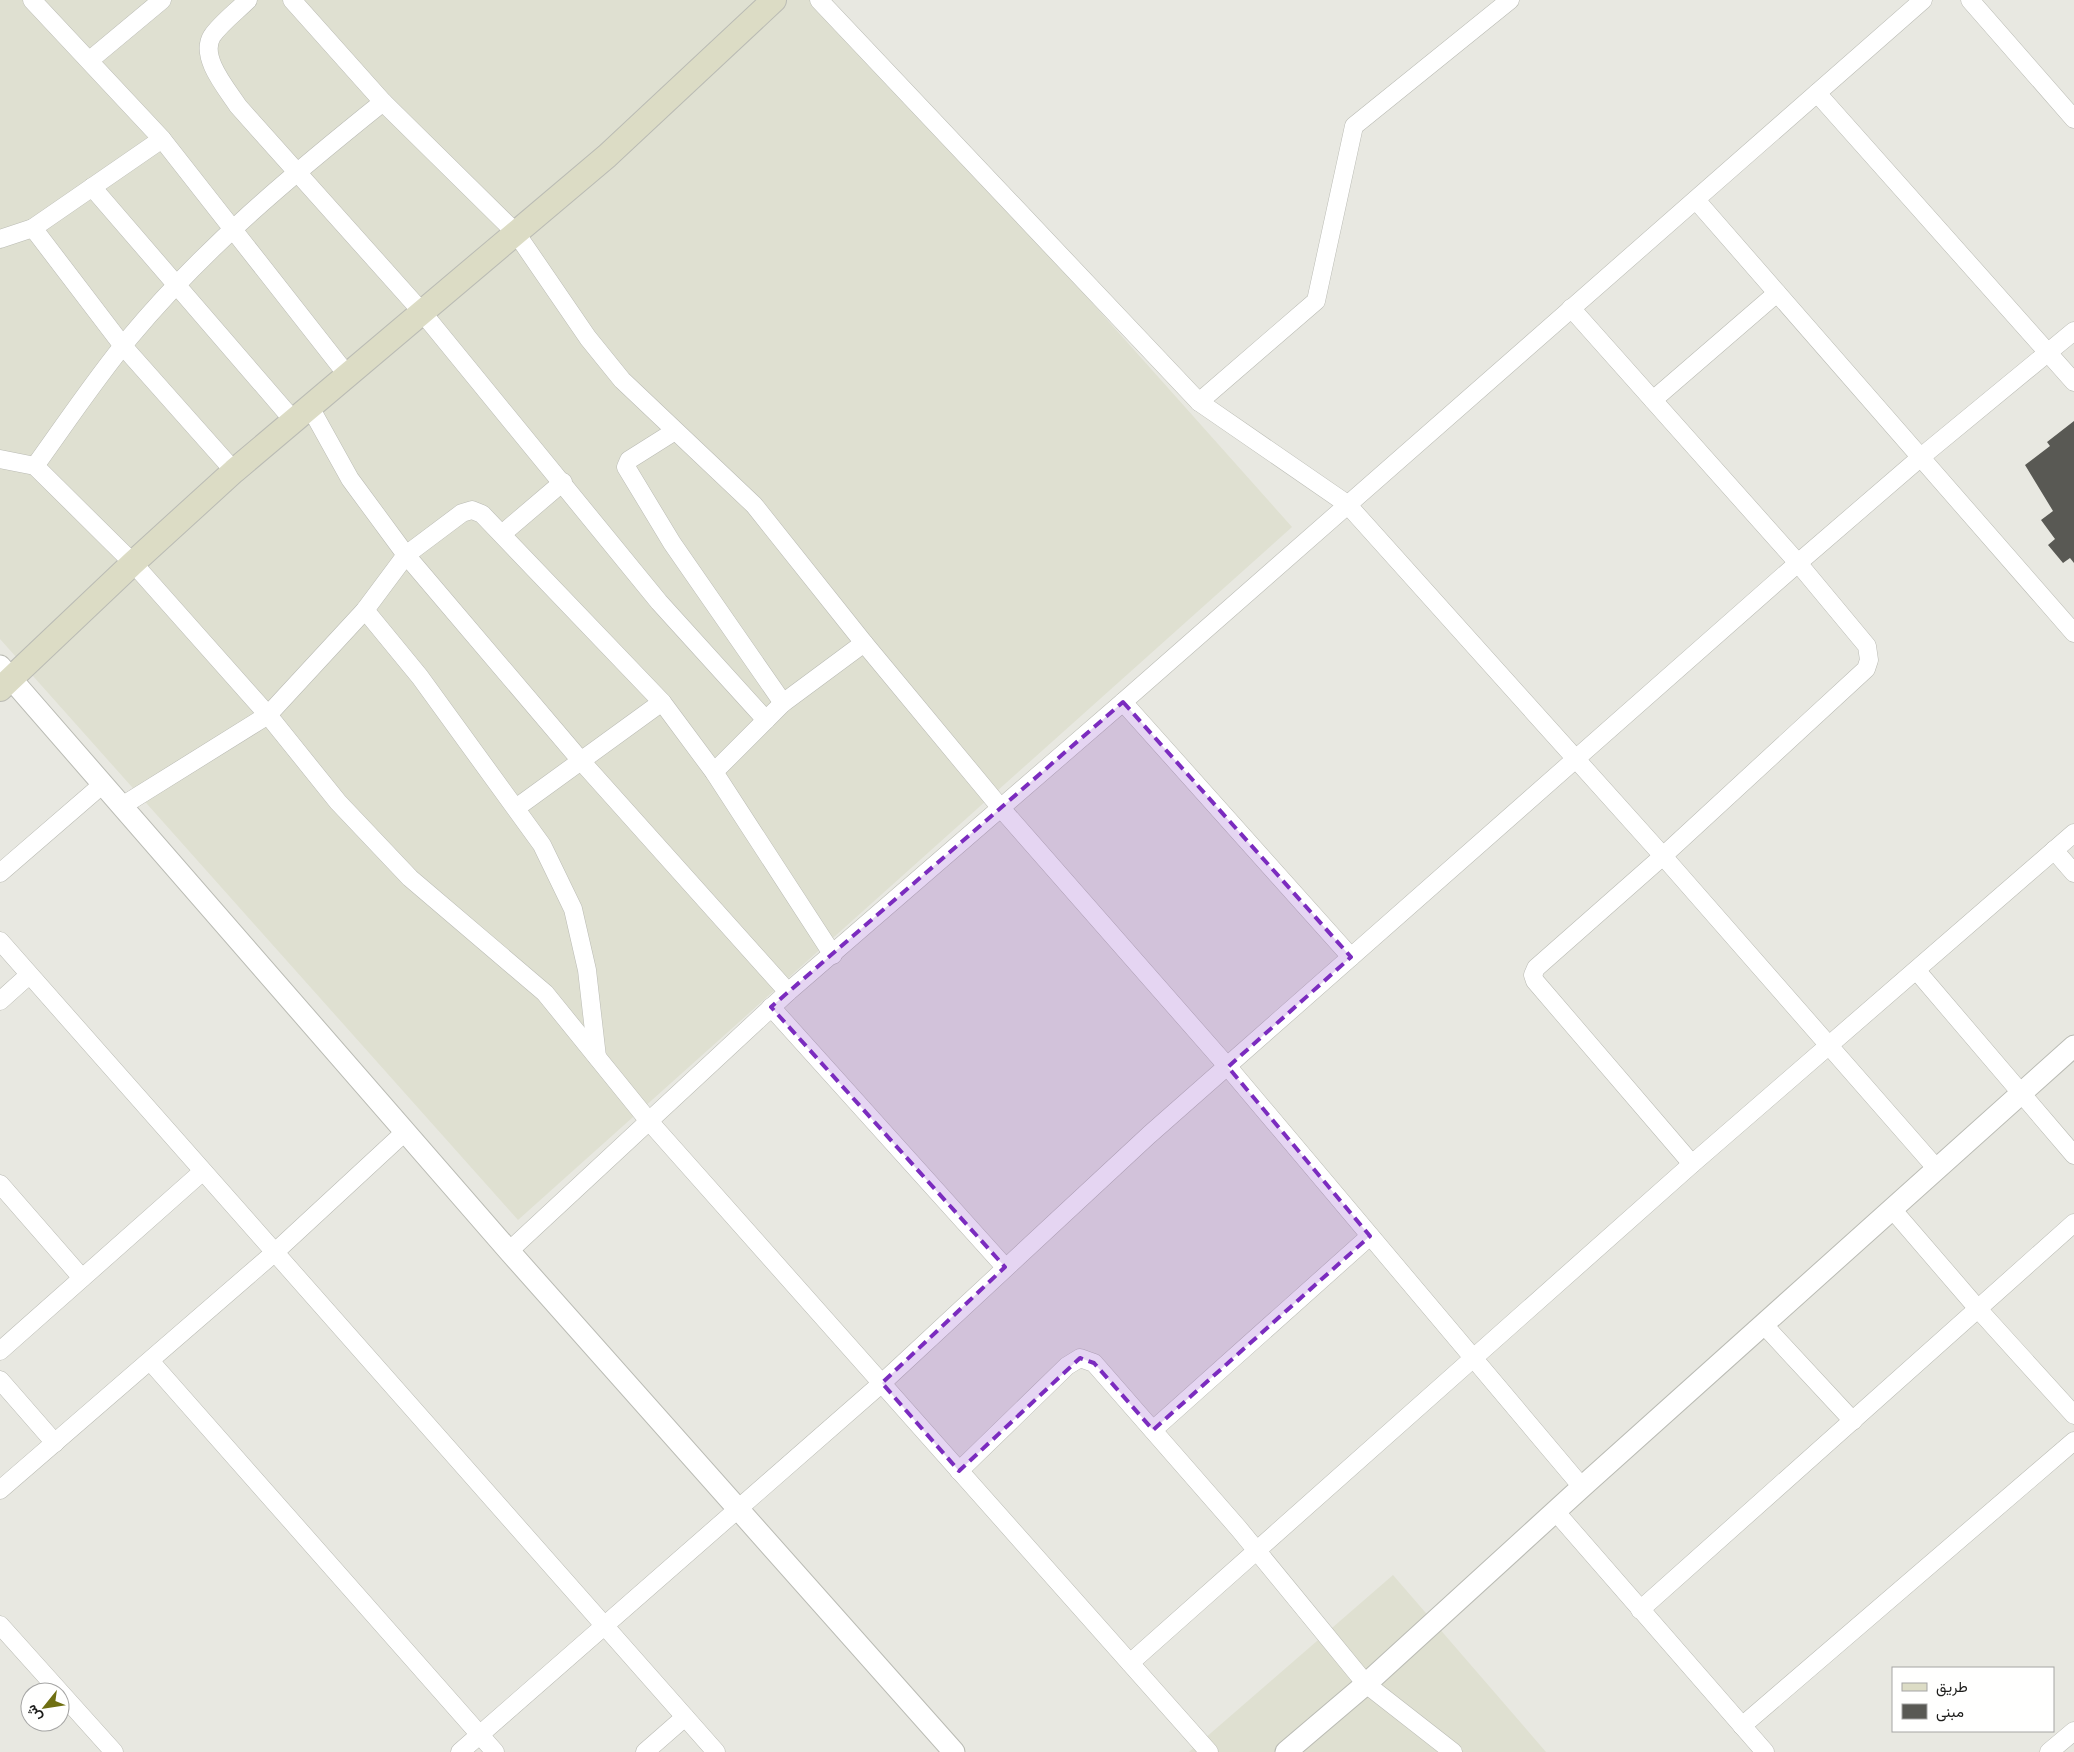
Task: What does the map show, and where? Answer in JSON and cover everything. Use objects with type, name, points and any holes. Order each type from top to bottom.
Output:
[{"type":"main road","points":[[4,678],[234,471],[607,156],[774,0]]},
{"type":"street","points":[[32,0],[162,139],[348,376]]},
{"type":"street","points":[[90,60],[162,0]]},
{"type":"street","points":[[248,0],[212,37],[208,48],[212,62],[238,106],[422,312],[563,482],[659,602],[766,720]]},
{"type":"street","points":[[292,0],[383,102],[516,233],[588,338],[616,373],[754,505],[864,643],[1000,807],[1228,1066],[1582,1487]]},
{"type":"street","points":[[820,0],[1199,402],[1347,504],[1663,856],[1937,1170]]},
{"type":"street","points":[[1199,402],[1316,301],[1354,126],[1510,0]]},
{"type":"street","points":[[509,1251],[771,1007],[1123,702],[1923,0]]},
{"type":"street","points":[[1970,0],[2074,119]]},
{"type":"street","points":[[1817,93],[2074,382]]},
{"type":"street","points":[[35,466],[123,346],[232,227],[297,171],[383,102]]},
{"type":"street","points":[[0,239],[32,228],[162,139]]},
{"type":"street","points":[[92,187],[178,285],[302,414],[406,555],[582,762],[788,992]]},
{"type":"street","points":[[1696,200],[2074,633]]},
{"type":"street","points":[[32,228],[123,346],[234,471]]},
{"type":"street","points":[[1653,400],[1777,293]]},
{"type":"street","points":[[1571,308],[1798,563],[1867,646],[1869,660],[1866,668],[1663,856],[1536,968],[1533,975],[1534,981],[1692,1164]]},
{"type":"street","points":[[460,1752],[882,1383],[1005,1267],[1228,1066],[1575,759],[1921,457],[2074,331]]},
{"type":"street","points":[[674,430],[629,460],[626,467],[672,543],[783,704]]},
{"type":"street","points":[[0,459],[35,466],[133,563],[268,715],[338,802],[410,878],[537,985],[648,1120],[1209,1752]]},
{"type":"street","points":[[502,534],[563,482]]},
{"type":"street","points":[[122,806],[268,715],[365,610],[406,555],[462,513],[472,510],[482,514],[502,534],[662,702],[714,772],[833,955]]},
{"type":"street","points":[[365,610],[420,678],[542,845],[573,909],[587,970],[597,1057]]},
{"type":"street","points":[[714,772],[783,704],[864,643]]},
{"type":"street","points":[[4,678],[122,806],[509,1251],[954,1752]]},
{"type":"street","points":[[516,808],[582,762],[662,702]]},
{"type":"street","points":[[1123,702],[1351,957]]},
{"type":"street","points":[[0,872],[102,784]]},
{"type":"street","points":[[1130,1663],[1258,1552],[1692,1164],[1917,972],[2074,834]]},
{"type":"street","points":[[2054,850],[2074,873]]},
{"type":"street","points":[[0,941],[716,1752]]},
{"type":"street","points":[[1917,972],[2074,1155]]},
{"type":"street","points":[[0,1001],[29,975]]},
{"type":"street","points":[[771,1007],[1005,1267]]},
{"type":"street","points":[[1286,1752],[1366,1684],[1555,1511],[2074,1046]]},
{"type":"street","points":[[0,1490],[151,1362],[274,1253],[406,1131]]},
{"type":"street","points":[[0,1351],[202,1172]]},
{"type":"street","points":[[0,1184],[82,1278]]},
{"type":"street","points":[[1892,1209],[1979,1310],[2074,1415]]},
{"type":"street","points":[[1640,1610],[1979,1310],[2074,1223]]},
{"type":"street","points":[[1153,1430],[1370,1236]]},
{"type":"street","points":[[1763,1324],[1853,1422]]},
{"type":"street","points":[[959,1470],[1068,1366],[1080,1358],[1094,1363],[1258,1552],[1366,1684],[1453,1752]]},
{"type":"street","points":[[151,1362],[495,1752]]},
{"type":"street","points":[[0,1380],[55,1443]]},
{"type":"street","points":[[1742,1726],[2074,1441]]},
{"type":"street","points":[[1555,1511],[1765,1752]]},
{"type":"street","points":[[0,1625],[114,1752]]},
{"type":"street","points":[[645,1752],[685,1717]]},
{"type":"street","points":[[2049,1752],[2074,1731]]},
{"type":"highlighted area","points":[[1123,702],[1351,957],[1228,1067],[1370,1236],[1153,1430],[1094,1363],[1080,1358],[959,1471],[882,1383],[1005,1267],[771,1007]]},
{"type":"shaded area","points":[[0,0],[822,0],[1292,527],[518,1220],[0,639]]},
{"type":"shaded area","points":[[1393,1575],[1546,1752],[1189,1752]]},
{"type":"building","points":[[2074,421],[2074,563],[2070,558],[2063,563],[2048,545],[2055,539],[2041,520],[2053,511],[2025,465],[2050,446],[2047,442]]}]
